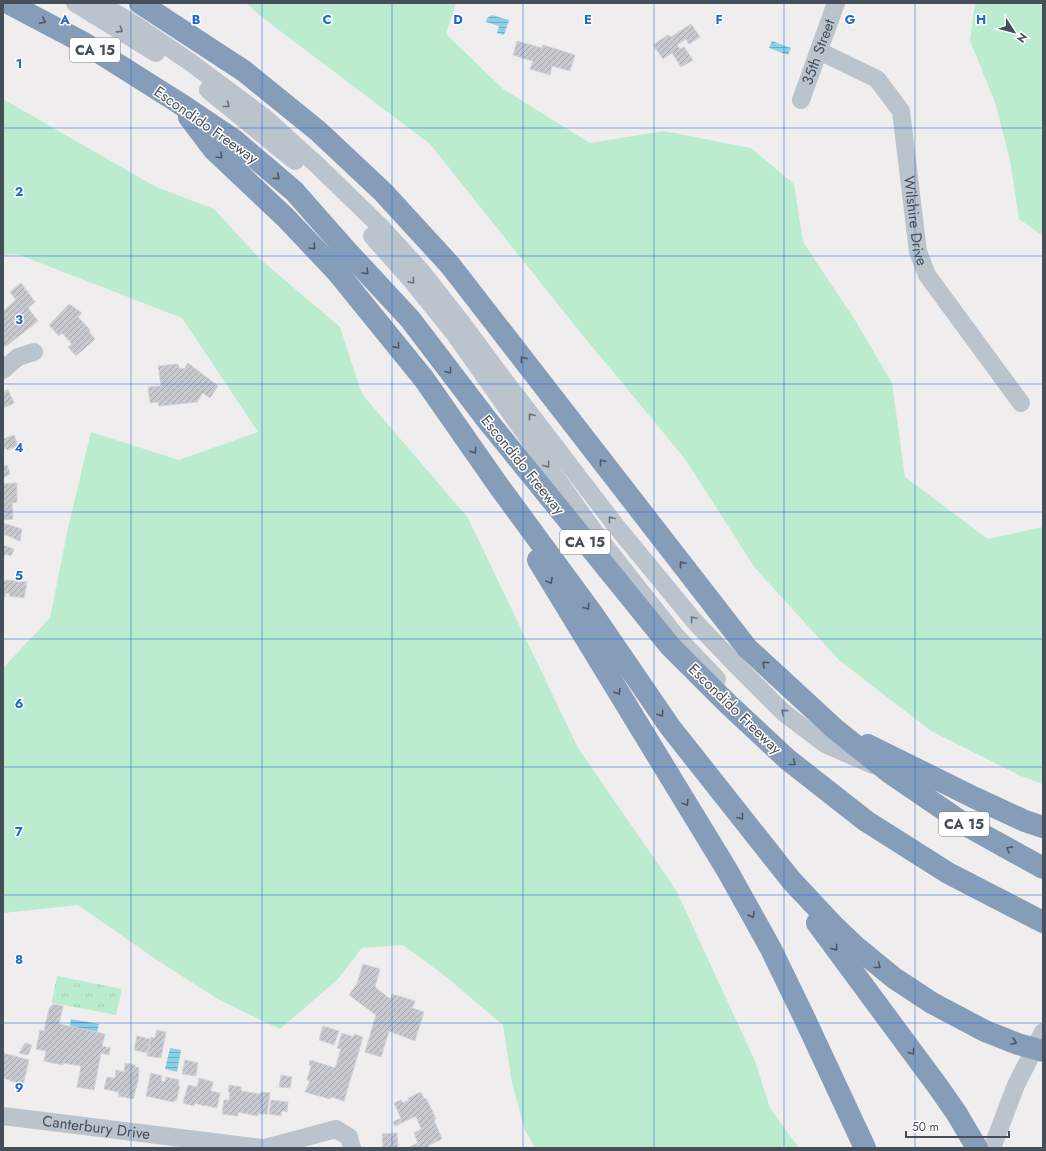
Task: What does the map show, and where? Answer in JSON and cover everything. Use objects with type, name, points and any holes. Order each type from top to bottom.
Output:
[{"type":"highway","name":"Escondido Freeway","points":[[8,3],[84,44],[179,103],[234,140],[294,191],[410,319],[487,420],[670,646],[727,703],[787,759],[866,821],[948,874],[1043,922]]},
{"type":"highway","name":"CA 15","points":[[140,3],[244,71],[318,131],[383,192],[450,265],[747,648],[835,729],[890,773],[970,827],[1043,868]]},
{"type":"highway","points":[[179,103],[214,150],[286,218],[338,273],[424,379],[498,485],[592,613],[670,727],[791,880],[855,946],[894,978],[932,1003],[985,1031],[1018,1044],[1043,1051]]},
{"type":"highway","points":[[498,485],[522,534],[727,870],[767,943],[803,1015],[864,1148]]},
{"type":"highway","points":[[835,729],[973,797],[1025,821],[1043,827]]},
{"type":"highway","points":[[927,773],[988,818],[1043,843]]},
{"type":"highway","points":[[791,880],[822,931],[939,1088],[957,1114],[977,1148]]},
{"type":"street","points":[[75,3],[162,57],[212,94],[311,175],[368,230],[454,333],[598,537],[676,636],[718,679],[727,703]]},
{"type":"street","points":[[99,3],[177,53],[264,117],[345,192],[422,272],[611,520],[695,622],[783,712],[825,744],[890,773]]},
{"type":"street","name":"35th Street","points":[[801,100],[836,3]]},
{"type":"street","name":"Wilshire Drive","points":[[819,51],[878,79],[902,111],[918,252],[927,275],[1021,403]]},
{"type":"street","points":[[3,370],[18,357],[34,352]]},
{"type":"street","points":[[992,1148],[1016,1085],[1043,1032]]},
{"type":"street","name":"Canterbury Drive","points":[[3,1116],[263,1148]]},
{"type":"street","points":[[263,1148],[336,1129],[349,1137],[352,1148]]},
{"type":"green space","points":[[246,3],[456,3],[446,34],[503,89],[590,143],[664,131],[751,148],[794,184],[803,242],[855,320],[892,383],[905,477],[988,539],[1043,527],[1043,784],[1021,776],[931,731],[839,660],[755,568],[685,459],[580,332],[430,144],[263,18]]},
{"type":"green space","points":[[975,3],[1043,3],[1043,236],[1019,219],[1010,160],[995,102],[970,41]]},
{"type":"green space","points":[[3,99],[156,187],[214,209],[260,259],[340,327],[362,394],[468,518],[578,748],[676,890],[755,1061],[770,1108],[799,1148],[535,1148],[525,1130],[512,1083],[503,1025],[445,976],[403,945],[362,948],[337,980],[280,1029],[219,1000],[154,958],[78,905],[3,913],[3,668],[50,618],[68,528],[91,432],[179,460],[258,432],[182,318],[17,254],[3,255]]},
{"type":"green space","points":[[57,976],[122,989],[116,1015],[53,1003],[52,1001]]},
{"type":"water","points":[[492,15],[509,20],[504,35],[497,33],[499,26],[486,22],[487,18]]},
{"type":"water","points":[[772,41],[791,48],[788,55],[769,48]]},
{"type":"water","points":[[71,1019],[99,1024],[97,1032],[70,1026]]},
{"type":"water","points":[[170,1048],[181,1050],[177,1072],[165,1069]]},
{"type":"building","points":[[691,24],[700,37],[689,44],[686,39],[677,45],[680,49],[684,47],[693,60],[681,67],[672,53],[663,59],[653,45],[668,35],[671,37]]},
{"type":"building","points":[[517,41],[542,48],[543,45],[575,55],[570,71],[552,66],[550,75],[530,69],[533,61],[513,55]]},
{"type":"building","points":[[21,283],[35,302],[28,308],[38,321],[5,347],[3,344],[3,311],[16,300],[10,292]]},
{"type":"building","points":[[69,304],[82,313],[78,317],[90,330],[89,332],[95,339],[76,356],[68,347],[72,344],[62,333],[59,336],[49,325]]},
{"type":"building","points":[[188,363],[218,386],[210,398],[203,393],[198,402],[159,406],[158,402],[150,403],[148,387],[161,386],[158,366],[178,364],[179,368],[184,369]]},
{"type":"building","points":[[8,390],[14,403],[3,408],[3,392]]},
{"type":"building","points":[[14,435],[18,446],[7,450],[6,448],[4,449],[3,439]]},
{"type":"building","points":[[7,465],[10,474],[3,478],[3,466]]},
{"type":"building","points":[[17,483],[17,502],[12,503],[13,519],[3,520],[3,484]]},
{"type":"building","points":[[3,523],[22,529],[20,541],[3,534]]},
{"type":"building","points":[[3,545],[14,549],[11,556],[5,554],[3,561]]},
{"type":"building","points":[[3,581],[27,582],[24,598],[9,596],[10,593],[6,593],[3,601]]},
{"type":"building","points":[[363,964],[380,969],[375,987],[390,999],[392,994],[415,1001],[412,1008],[424,1012],[415,1041],[389,1031],[381,1057],[365,1052],[376,1015],[349,995],[357,984]]},
{"type":"building","points":[[53,1004],[63,1006],[59,1024],[105,1034],[102,1046],[110,1048],[109,1055],[101,1053],[94,1090],[77,1087],[81,1066],[63,1063],[63,1065],[44,1061],[46,1051],[36,1049],[40,1030],[44,1031],[49,1009]]},
{"type":"building","points":[[323,1026],[339,1031],[334,1045],[319,1040]]},
{"type":"building","points":[[157,1030],[166,1032],[161,1058],[147,1056],[151,1037],[155,1038]]},
{"type":"building","points":[[342,1033],[354,1037],[354,1034],[363,1037],[344,1101],[305,1092],[310,1081],[307,1080],[311,1066],[309,1065],[310,1060],[335,1068],[341,1049],[337,1048]]},
{"type":"building","points":[[137,1036],[150,1039],[148,1053],[134,1050]]},
{"type":"building","points":[[25,1043],[32,1045],[28,1055],[19,1053]]},
{"type":"building","points":[[3,1053],[29,1060],[23,1085],[3,1078]]},
{"type":"building","points":[[185,1060],[198,1063],[196,1076],[182,1074]]},
{"type":"building","points":[[125,1063],[135,1065],[135,1067],[139,1068],[138,1081],[133,1099],[118,1096],[119,1092],[104,1089],[107,1077],[115,1078],[116,1070],[124,1072]]},
{"type":"building","points":[[151,1073],[162,1076],[161,1081],[165,1082],[166,1077],[179,1080],[178,1086],[180,1086],[176,1101],[174,1100],[174,1102],[146,1096]]},
{"type":"building","points":[[281,1075],[292,1077],[290,1088],[279,1087]]},
{"type":"building","points":[[199,1078],[213,1082],[211,1091],[220,1093],[217,1108],[195,1103],[194,1106],[183,1103],[188,1085],[197,1087]]},
{"type":"building","points":[[229,1085],[241,1087],[241,1091],[260,1094],[261,1092],[270,1093],[267,1114],[260,1114],[259,1112],[258,1116],[238,1112],[238,1116],[222,1114],[224,1100],[229,1100]]},
{"type":"building","points":[[421,1092],[424,1099],[426,1098],[436,1119],[434,1120],[442,1139],[429,1145],[427,1148],[407,1148],[418,1143],[414,1133],[421,1129],[416,1116],[395,1126],[393,1122],[401,1118],[394,1103],[401,1100],[403,1103],[409,1100],[408,1098]]},
{"type":"building","points":[[271,1100],[288,1102],[287,1112],[282,1111],[281,1116],[269,1114]]},
{"type":"building","points":[[397,1133],[398,1148],[383,1148],[382,1134]]}]
